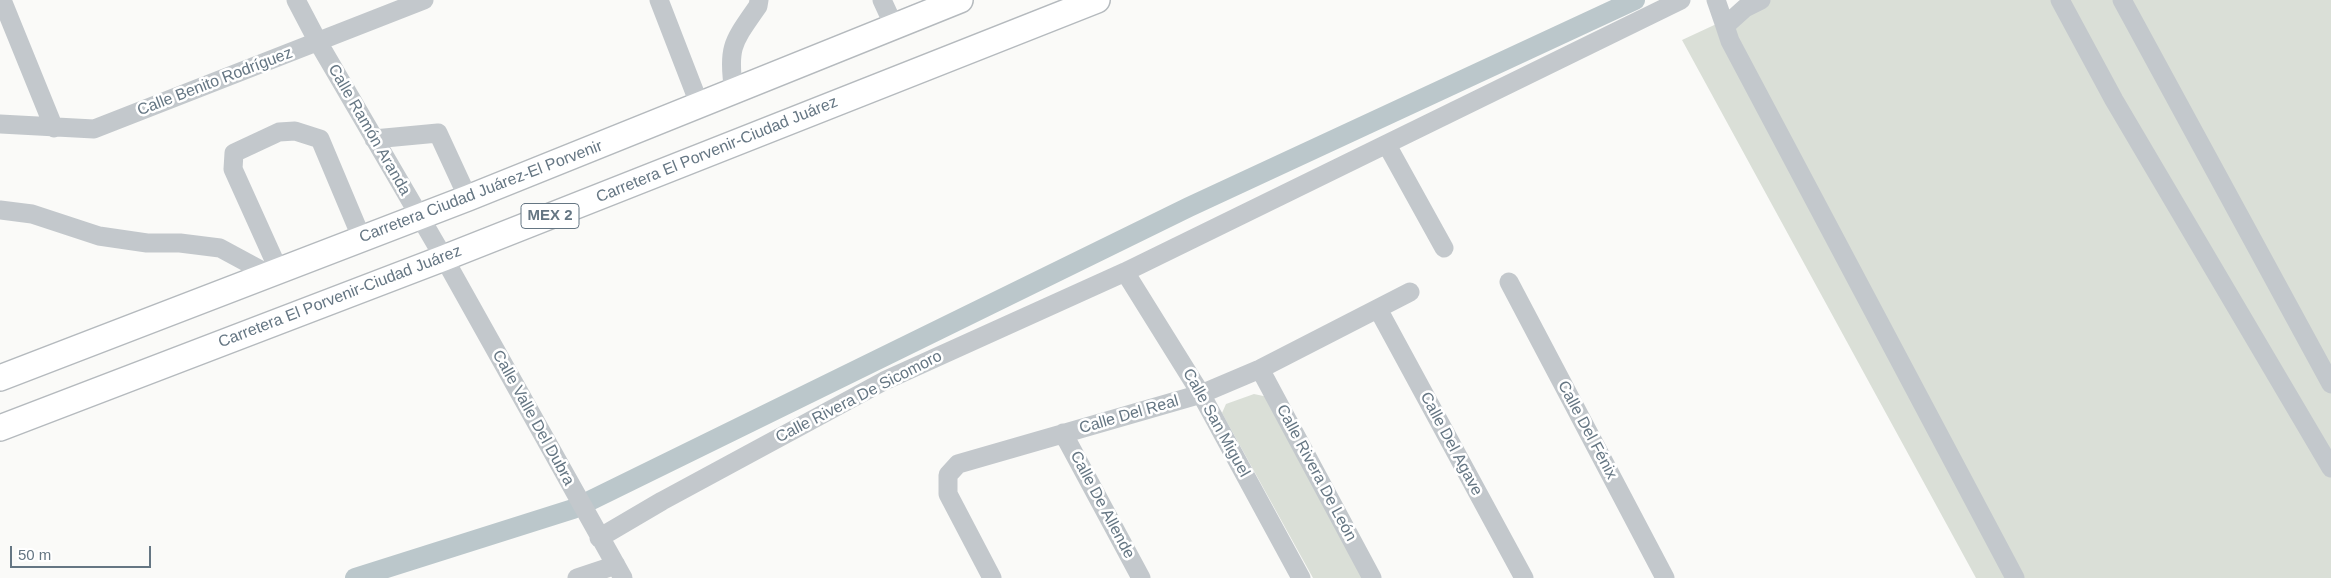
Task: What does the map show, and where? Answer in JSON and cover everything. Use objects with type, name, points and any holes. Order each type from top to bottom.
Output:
[{"type":"main road","name":"Carretera Ciudad Juárez-El Porvenir","points":[[0,378],[420,217],[960,0]]},
{"type":"main road","name":"Carretera El Porvenir-Ciudad Juárez","points":[[0,428],[444,258],[1097,0]]},
{"type":"street","points":[[2,0],[54,128]]},
{"type":"street","name":"Calle Ramón Aranda","points":[[296,0],[318,42],[444,258]]},
{"type":"street","name":"Calle Benito Rodríguez","points":[[0,124],[94,129],[424,0]]},
{"type":"street","points":[[659,0],[700,106]]},
{"type":"street","points":[[734,92],[730,64],[736,37],[758,6],[759,0]]},
{"type":"street","points":[[882,0],[894,26]]},
{"type":"street","name":"Calle Rivera De Sicomoro","points":[[596,531],[662,501],[884,381],[1125,272],[1681,0]]},
{"type":"street","points":[[1716,0],[1730,40],[2016,578]]},
{"type":"street","points":[[1725,26],[1745,8],[1761,0]]},
{"type":"street","points":[[2060,0],[2114,100],[2331,468]]},
{"type":"street","points":[[2122,0],[2331,384]]},
{"type":"street","points":[[275,273],[233,168],[234,154],[279,132],[295,131],[320,139],[362,239]]},
{"type":"street","points":[[374,139],[438,133],[468,198]]},
{"type":"street","points":[[1387,145],[1444,248]]},
{"type":"street","points":[[0,210],[32,214],[99,236],[147,243],[180,243],[220,248],[275,273]]},
{"type":"street","name":"Calle Valle Del Dubra","points":[[444,258],[619,572]]},
{"type":"street","name":"Calle San Miguel","points":[[1125,272],[1201,394],[1301,578]]},
{"type":"street","name":"Calle Del Fénix","points":[[1509,282],[1665,578]]},
{"type":"street","name":"Calle Del Real","points":[[992,578],[948,494],[946,484],[951,469],[958,464],[1201,394],[1260,368],[1410,292]]},
{"type":"street","name":"Calle Del Agave","points":[[1378,309],[1524,578]]},
{"type":"street","name":"Calle Rivera De León","points":[[1260,368],[1372,578]]},
{"type":"street","name":"Calle De Allende","points":[[1063,433],[1141,578]]},
{"type":"street","points":[[577,578],[619,572]]},
{"type":"shaded area","points":[[1768,0],[2331,0],[2331,578],[1976,578],[1682,40]]},
{"type":"shaded area","points":[[1254,394],[1268,397],[1363,578],[1313,578],[1222,413],[1226,404]]},
{"type":"waterway","points":[[355,578],[573,509],[1189,207],[1635,0]]}]
